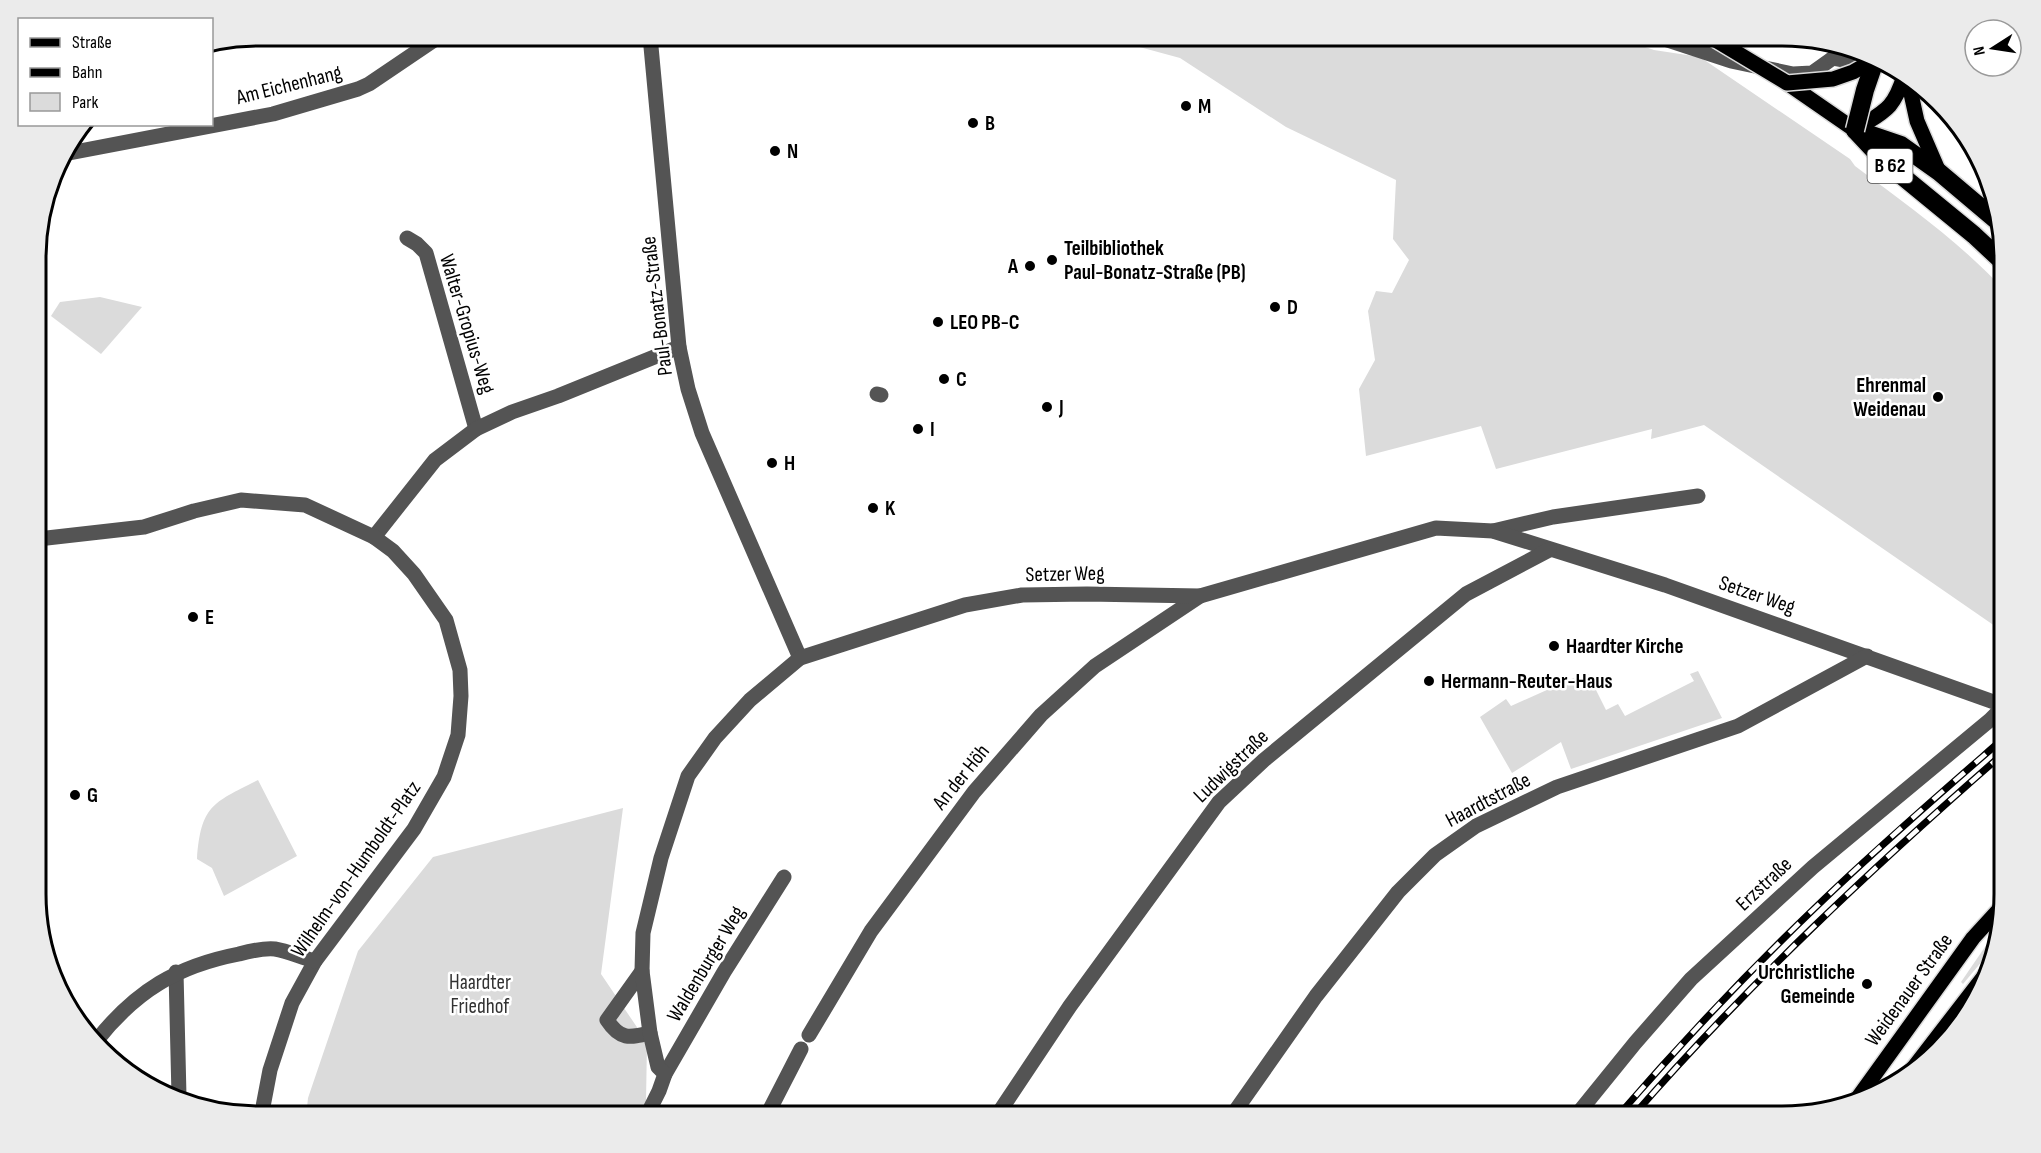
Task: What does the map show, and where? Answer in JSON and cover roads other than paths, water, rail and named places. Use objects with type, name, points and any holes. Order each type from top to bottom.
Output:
[{"type":"highway","points":[[1855,130],[1873,67]]},
{"type":"highway","name":"B 62","points":[[1855,130],[1901,145],[1939,172],[1989,215]]},
{"type":"highway","name":"B 62","points":[[1855,130],[1885,162],[1994,254]]},
{"type":"main road","name":"B 62","points":[[1726,46],[1787,82],[1855,130]]},
{"type":"main road","points":[[1787,82],[1833,79],[1868,65]]},
{"type":"main road","points":[[1855,130],[1890,108],[1902,83]]},
{"type":"main road","points":[[1910,89],[1917,121],[1939,172]]},
{"type":"main road","name":"Weidenauer Straße","points":[[1863,1090],[1972,938],[1993,915]]},
{"type":"main road","points":[[1931,1045],[1967,998]]},
{"type":"street","points":[[1686,46],[1731,61],[1793,74],[1812,73],[1834,54],[1844,60],[1858,61]]},
{"type":"street","name":"Am Eichenhang","points":[[213,125],[273,114],[358,89],[424,47]]},
{"type":"street","name":"Paul-Bonatz-Straße","points":[[651,47],[679,347],[688,389],[702,433],[800,658]]},
{"type":"street","name":"Am Eichenhang","points":[[75,152],[210,126]]},
{"type":"street","name":"Walter-Gropius-Weg","points":[[407,238],[426,253],[476,429]]},
{"type":"street","points":[[374,537],[435,460],[476,429],[512,412],[679,347]]},
{"type":"street","name":"Setzer Weg","points":[[688,776],[715,738],[750,700],[800,658],[965,605],[1022,595],[1200,596],[1436,528],[1493,531],[1553,518],[1698,496]]},
{"type":"street","name":"Wilhelm-von-Humboldt-Platz","points":[[46,539],[144,527],[194,511],[241,500],[305,505],[374,537],[397,555],[431,596],[446,620],[460,670],[461,696],[458,735],[444,777],[414,829],[315,961],[292,1003],[270,1070],[263,1106]]},
{"type":"street","name":"Setzer Weg","points":[[1493,531],[1665,585],[1994,702]]},
{"type":"street","name":"Ludwigstraße","points":[[1003,1106],[1070,1006],[1219,802],[1264,760],[1466,594],[1550,550]]},
{"type":"street","name":"An der Höh","points":[[772,1106],[805,1042],[871,931],[974,792],[1041,715],[1095,666],[1200,596]]},
{"type":"street","name":"Haardtstraße","points":[[1240,1106],[1316,996],[1398,892],[1443,849],[1476,826],[1557,788],[1738,726],[1867,656]]},
{"type":"street","name":"Erzstraße","points":[[1584,1106],[1691,979],[1813,867],[1994,716]]},
{"type":"street","name":"Waldenburger Weg","points":[[665,1074],[658,1067],[650,1033],[642,971],[643,933],[661,858],[688,776]]},
{"type":"street","name":"Waldenburger Weg","points":[[652,1106],[665,1074],[724,972],[784,877]]},
{"type":"street","points":[[101,1036],[115,1017],[137,998],[176,972],[220,957],[275,949],[315,961]]},
{"type":"street","name":"Waldenburger Weg","points":[[642,971],[607,1020],[621,1035],[634,1036],[650,1033]]},
{"type":"street","points":[[176,972],[179,1091]]},
{"type":"railway","points":[[1627,1106],[1715,1008],[1792,930],[1887,841],[1994,747]]},
{"type":"railway","points":[[1642,1106],[1721,1020],[1812,928],[1994,762]]},
{"type":"place","name":"M","points":[[1186,106]]},
{"type":"place","name":"B","points":[[973,123]]},
{"type":"place","name":"N","points":[[775,151]]},
{"type":"place","name":"Teilbibliothek Paul-Bonatz-Straße (PB)","points":[[1052,260]]},
{"type":"place","name":"A","points":[[1030,266]]},
{"type":"place","name":"D","points":[[1275,307]]},
{"type":"place","name":"LEO PB-C","points":[[938,322]]},
{"type":"place","name":"C","points":[[944,379]]},
{"type":"place","name":"Ehrenmal Weidenau","points":[[1938,397]]},
{"type":"place","name":"J","points":[[1047,407]]},
{"type":"place","name":"I","points":[[918,429]]},
{"type":"place","name":"H","points":[[772,463]]},
{"type":"place","name":"K","points":[[873,508]]},
{"type":"place","name":"E","points":[[193,617]]},
{"type":"place","name":"Haardter Kirche","points":[[1554,646]]},
{"type":"place","name":"Hermann-Reuter-Haus","points":[[1429,681]]},
{"type":"place","name":"G","points":[[75,795]]},
{"type":"place","name":"Urchristliche Gemeinde","points":[[1867,984]]},
{"type":"park label","name":"Haardter Friedhof","points":[[480,994]]}]
